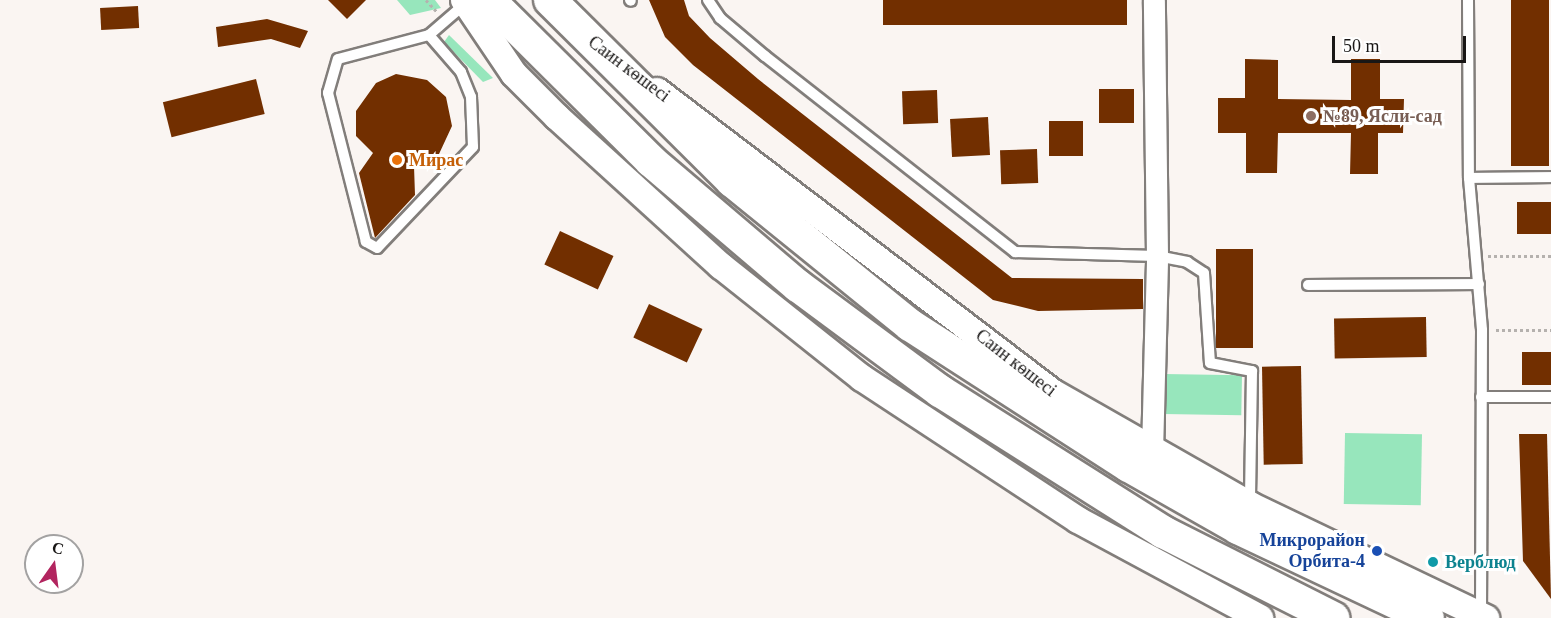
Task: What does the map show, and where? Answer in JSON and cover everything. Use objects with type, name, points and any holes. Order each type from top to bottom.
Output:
[{"type":"main road","points":[[550,0],[581,34]]},
{"type":"main road","points":[[473,1],[651,161],[798,286],[911,370],[1163,532],[1333,618]]},
{"type":"main road","name":"Саин көшесі","points":[[581,34],[732,181],[910,325],[1119,460],[1228,522],[1428,618]]},
{"type":"street","points":[[1152,452],[1157,256],[1154,0]]},
{"type":"street","points":[[473,1],[514,74],[557,117],[721,266],[862,378],[1078,520],[1260,618]]},
{"type":"street","name":"Саин көшесі","points":[[581,34],[1052,392],[1152,452],[1250,505],[1483,617]]},
{"type":"lane","points":[[708,0],[720,18],[765,57],[1015,252],[1157,256],[1187,262],[1204,273],[1210,363],[1252,371],[1250,505]]},
{"type":"lane","points":[[1468,0],[1469,178],[1482,330],[1483,617]]},
{"type":"lane","points":[[429,35],[461,72],[471,97],[473,147],[377,248],[366,242],[328,93],[338,59],[429,35],[473,1]]},
{"type":"lane","points":[[1469,178],[1551,177]]},
{"type":"lane","points":[[1308,285],[1479,284]]},
{"type":"lane","points":[[1481,398],[1551,397]]},
{"type":"path","points":[[1474,256],[1551,256]]},
{"type":"path","points":[[1482,330],[1551,330]]},
{"type":"green space","points":[[397,0],[435,0],[441,8],[410,15]]},
{"type":"green space","points":[[449,35],[493,78],[483,82],[444,42]]},
{"type":"green space","points":[[1164,374],[1242,375],[1241,415],[1163,414]]},
{"type":"green space","points":[[1345,433],[1422,434],[1421,505],[1344,504]]},
{"type":"building","points":[[328,0],[366,0],[347,19]]},
{"type":"building","points":[[649,0],[684,0],[689,16],[710,38],[758,79],[1012,278],[1143,279],[1143,309],[1038,311],[993,300],[693,65],[665,37]]},
{"type":"building","points":[[883,0],[1127,0],[1127,25],[883,25]]},
{"type":"building","points":[[1511,0],[1549,0],[1549,166],[1511,166]]},
{"type":"building","points":[[138,6],[139,28],[101,30],[100,8]]},
{"type":"building","points":[[267,19],[308,31],[300,48],[271,39],[218,47],[216,27]]},
{"type":"building","name":"№89, Ясли-сад","points":[[1245,59],[1278,60],[1278,99],[1351,100],[1351,59],[1380,59],[1380,99],[1404,99],[1403,133],[1378,133],[1378,174],[1350,174],[1351,133],[1278,133],[1277,173],[1246,173],[1246,133],[1218,133],[1218,98],[1245,98]]},
{"type":"building","name":"Мирас","points":[[396,74],[427,80],[446,97],[452,126],[439,154],[414,166],[415,195],[375,238],[359,173],[373,153],[356,136],[356,111],[376,83]]},
{"type":"building","points":[[256,79],[265,114],[172,137],[163,102]]},
{"type":"building","points":[[1099,89],[1134,89],[1134,123],[1099,123]]},
{"type":"building","points":[[937,90],[938,123],[903,124],[902,91]]},
{"type":"building","points":[[988,117],[990,155],[952,157],[950,119]]},
{"type":"building","points":[[1049,121],[1083,121],[1083,156],[1049,156]]},
{"type":"building","points":[[1037,149],[1038,183],[1001,184],[1000,150]]},
{"type":"building","points":[[1517,202],[1551,202],[1551,234],[1517,234]]},
{"type":"building","points":[[560,231],[613,256],[598,289],[544,265]]},
{"type":"building","points":[[1216,249],[1253,249],[1253,348],[1216,348]]},
{"type":"building","points":[[649,304],[702,329],[687,362],[633,338]]},
{"type":"building","points":[[1426,317],[1427,357],[1335,359],[1334,319]]},
{"type":"building","points":[[1522,352],[1551,352],[1551,385],[1522,385]]},
{"type":"building","points":[[1301,366],[1303,464],[1264,465],[1262,367]]},
{"type":"building","points":[[1519,434],[1547,434],[1551,599],[1523,561]]},
{"type":"place","name":"№89, Ясли-сад","points":[[1311,116]]},
{"type":"place","name":"Мирас","points":[[397,160]]},
{"type":"place","name":"Микрорайон Орбита-4","points":[[1377,551]]},
{"type":"place","name":"Верблюд","points":[[1433,562]]}]
